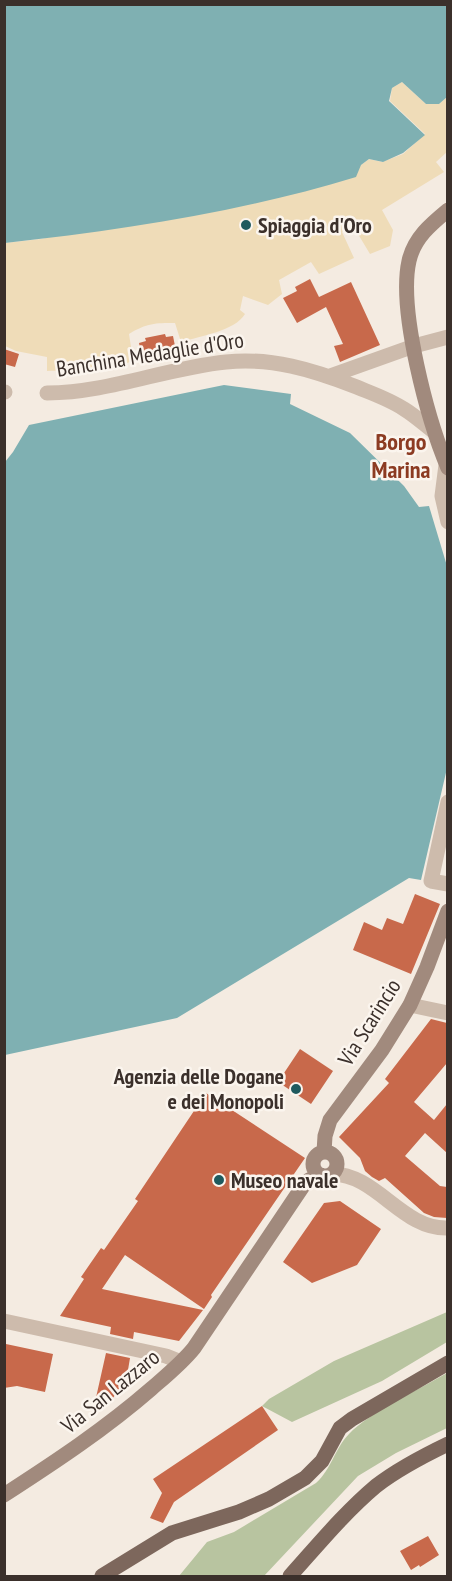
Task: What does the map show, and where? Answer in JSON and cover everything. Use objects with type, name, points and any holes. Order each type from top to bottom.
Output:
[{"type":"main road","points":[[102,1576],[172,1533],[214,1521],[257,1504],[305,1478],[315,1470],[340,1428],[447,1363]]},
{"type":"main road","points":[[290,1576],[348,1512],[377,1486],[416,1460],[447,1444]]},
{"type":"street","points":[[447,210],[426,228],[415,245],[409,261],[406,292],[414,346],[433,431],[447,467],[442,496],[447,522]]},
{"type":"street","points":[[330,376],[414,346],[447,337]]},
{"type":"street","name":"Banchina Medaglie d'Oro","points":[[47,393],[68,393],[225,362],[241,361],[274,361],[330,376]]},
{"type":"street","points":[[330,376],[405,409],[433,431]]},
{"type":"street","points":[[447,802],[431,881],[447,884]]},
{"type":"street","name":"Via Scarincio","points":[[324,1152],[324,1136],[330,1120],[382,1050],[410,1005],[427,967],[447,911]]},
{"type":"street","points":[[410,1005],[447,1013]]},
{"type":"street","points":[[182,1362],[194,1348],[303,1186],[322,1172],[337,1167],[336,1160],[331,1154],[324,1152],[317,1155],[322,1172]]},
{"type":"street","points":[[322,1172],[352,1176],[428,1226],[447,1228]]},
{"type":"street","name":"Via San Lazzaro","points":[[4,1321],[166,1356],[182,1362],[120,1416],[4,1495]]},
{"type":"green space","points":[[447,1312],[447,1342],[382,1381],[292,1422],[262,1406],[269,1399],[334,1361]]},
{"type":"green space","points":[[447,1373],[447,1428],[396,1453],[358,1476],[264,1576],[179,1576],[207,1542],[234,1532],[316,1483],[326,1472],[344,1440],[369,1417]]},
{"type":"sand","name":"Spiaggia d'Oro","points":[[402,82],[426,104],[439,104],[447,97],[447,152],[436,162],[444,172],[382,210],[393,230],[390,246],[370,254],[352,224],[342,232],[354,258],[319,274],[311,262],[279,280],[282,294],[268,305],[243,296],[240,310],[245,314],[233,325],[216,332],[181,342],[175,323],[141,328],[129,334],[133,360],[114,367],[47,371],[47,357],[16,351],[5,346],[5,243],[41,239],[361,165],[369,159],[382,162],[403,154],[425,134],[390,101],[392,88]]},
{"type":"water","points":[[4,5],[447,5],[447,97],[439,104],[426,104],[402,82],[392,88],[389,101],[425,135],[403,153],[383,162],[369,159],[361,165],[356,177],[226,210],[138,226],[5,243]]},
{"type":"water","points":[[224,385],[291,394],[290,404],[350,433],[404,486],[419,507],[429,506],[447,566],[448,764],[421,880],[409,878],[177,1018],[5,1055],[5,462],[29,425]]},
{"type":"building","points":[[310,279],[319,297],[351,282],[380,345],[340,362],[334,346],[343,344],[326,307],[297,323],[283,298],[297,291],[295,287]]},
{"type":"building","points":[[165,334],[166,337],[173,336],[176,351],[169,352],[170,356],[158,359],[142,358],[139,343],[146,341],[145,338]]},
{"type":"building","points":[[4,349],[19,354],[15,367],[4,364]]},
{"type":"building","points":[[415,894],[440,904],[411,974],[353,950],[364,922],[382,930],[387,918],[403,924]]},
{"type":"building","points":[[431,1019],[447,1023],[447,1063],[414,1102],[434,1120],[447,1104],[447,1153],[425,1133],[405,1156],[440,1186],[447,1187],[447,1218],[424,1213],[385,1178],[379,1181],[372,1177],[365,1171],[360,1158],[339,1137],[389,1083],[385,1079]]},
{"type":"building","points":[[300,1049],[333,1071],[311,1104],[278,1082]]},
{"type":"building","points":[[206,1093],[305,1158],[211,1295],[204,1309],[125,1255],[102,1289],[203,1310],[179,1341],[134,1332],[133,1339],[110,1334],[111,1327],[60,1316],[84,1279],[81,1277],[101,1248],[104,1250],[138,1201],[135,1199]]},
{"type":"building","points":[[340,1201],[381,1229],[357,1265],[312,1283],[283,1262],[324,1203]]},
{"type":"building","points":[[6,1344],[53,1354],[45,1392],[17,1386],[4,1388]]},
{"type":"building","points":[[106,1353],[130,1358],[125,1388],[121,1387],[107,1406],[95,1402]]},
{"type":"building","points":[[262,1406],[278,1430],[174,1502],[163,1523],[150,1518],[162,1493],[153,1479]]},
{"type":"building","points":[[428,1536],[439,1555],[411,1570],[400,1551]]},
{"type":"place","name":"Spiaggia d'Oro","points":[[246,225]]},
{"type":"place","name":"Agenzia delle Dogane e dei Monopoli","points":[[296,1089]]},
{"type":"place","name":"Museo navale","points":[[219,1180]]},
{"type":"district","name":"Borgo Marina","points":[[401,456]]}]
